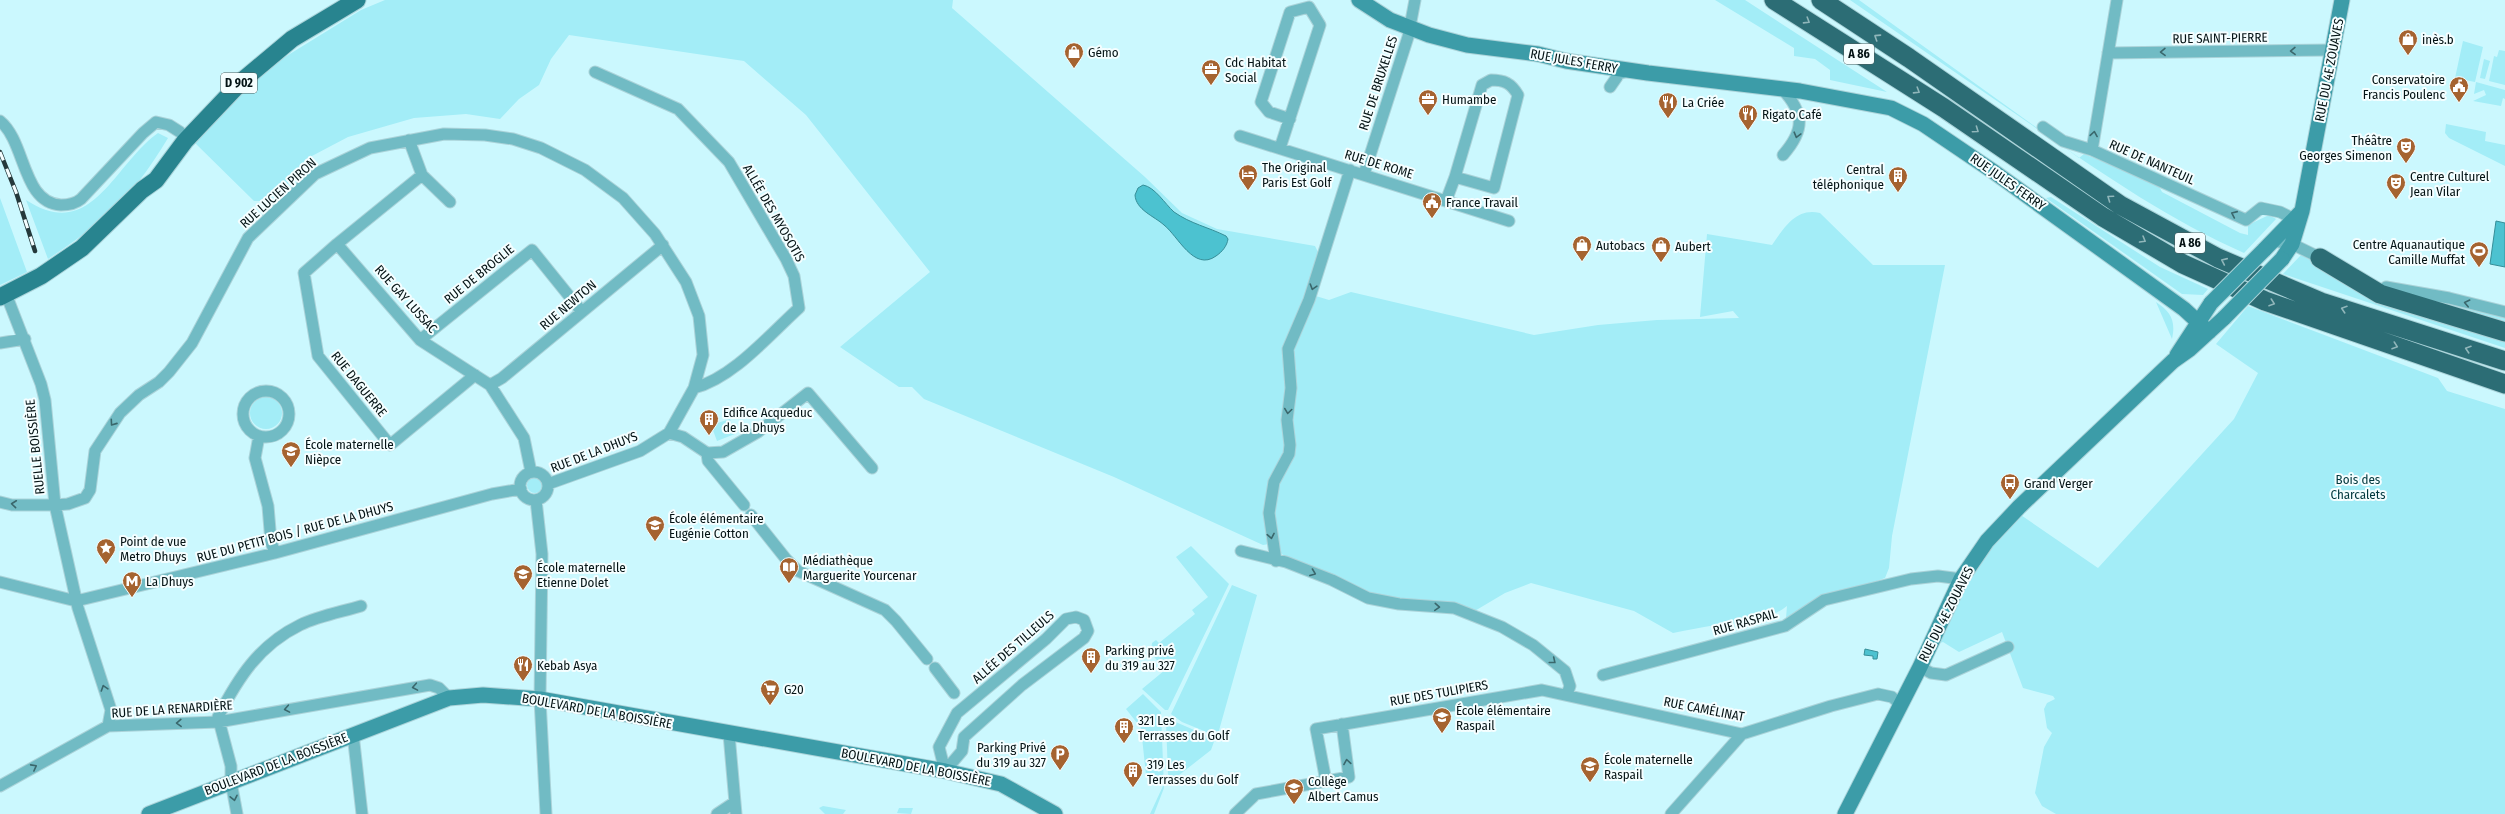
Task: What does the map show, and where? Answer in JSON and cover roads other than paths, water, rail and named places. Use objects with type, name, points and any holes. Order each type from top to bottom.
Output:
[{"type":"highway","name":"A 86","points":[[1774,0],[1944,108],[2103,217],[2183,264],[2265,301],[2505,384]]},
{"type":"highway","name":"A 86","points":[[1821,0],[1909,58],[2120,205],[2218,258],[2321,302],[2505,361]]},
{"type":"highway","points":[[2320,258],[2380,294],[2505,332]]},
{"type":"main road","name":"D 902","points":[[142,190],[180,132],[206,101],[259,54],[337,0]]},
{"type":"main road","name":"D 902","points":[[3,296],[41,276],[82,248],[142,190],[156,180],[185,141],[243,80],[292,39],[357,0]]},
{"type":"main road","name":"RUE JULES FERRY","points":[[1359,0],[1375,9],[1378,13],[1411,23],[1468,45],[1538,54],[1566,62],[1782,88],[1891,108],[1923,124],[1994,172],[2184,309],[2209,332]]},
{"type":"main road","name":"RUE DU 4E ZOUAVES","points":[[1845,814],[1920,668],[1961,579],[1987,541],[2015,511],[2173,361],[2224,318],[2282,259],[2292,244],[2342,0]]},
{"type":"main road","name":"RUE JULES FERRY","points":[[1411,23],[1572,53],[1764,82],[1782,88]]},
{"type":"main road","name":"RUE DU 4E ZOUAVES","points":[[2173,361],[2197,322],[2211,303],[2298,215]]},
{"type":"main road","name":"BOULEVARD DE LA BOISSIÈRE","points":[[149,814],[449,698],[483,694],[540,699],[729,734],[945,771],[1001,784],[1055,814]]},
{"type":"street","name":"RUE DE BRUXELLES","points":[[1364,174],[1411,23],[1415,0]]},
{"type":"street","name":"RUE DE NANTEUIL","points":[[2117,0],[2092,150],[2246,220],[2261,208],[2298,215]]},
{"type":"street","points":[[1280,148],[1290,119],[1320,25],[1309,7],[1290,12],[1261,102],[1269,112],[1290,119]]},
{"type":"street","name":"RUE SAINT-PIERRE","points":[[2108,53],[2332,50]]},
{"type":"street","name":"ALLÉE DES MYOSOTIS","points":[[595,72],[678,109],[729,162],[780,248],[794,276],[799,308],[727,373],[709,384],[694,388]]},
{"type":"street","points":[[1446,201],[1455,177],[1482,85],[1491,80],[1501,80],[1512,85],[1518,94],[1494,188],[1455,177]]},
{"type":"street","points":[[1782,88],[1797,107],[1799,126],[1795,142],[1783,156]]},
{"type":"street","points":[[0,121],[7,127],[14,138],[39,196],[55,204],[76,203],[81,199],[143,133],[156,122],[169,125],[180,132]]},
{"type":"street","points":[[2043,127],[2063,141],[2092,150]]},
{"type":"street","name":"RUE LUCIEN PIRON","points":[[56,505],[74,502],[88,494],[95,451],[120,413],[139,395],[159,382],[192,343],[248,238],[316,174],[330,165],[370,148],[444,134],[485,135],[513,139],[541,148],[584,170],[623,198],[663,245],[686,282],[699,316],[703,355],[694,388],[669,433]]},
{"type":"street","name":"RUE DE ROME","points":[[1240,136],[1509,221]]},
{"type":"street","points":[[409,140],[422,175],[450,202]]},
{"type":"street","points":[[1276,561],[1269,513],[1274,482],[1289,454],[1290,445],[1287,420],[1291,388],[1288,349],[1309,300],[1350,170]]},
{"type":"street","points":[[337,244],[422,175]]},
{"type":"street","name":"RUE GAY LUSSAC","points":[[337,244],[420,340],[490,385],[524,438],[531,472]]},
{"type":"street","name":"RUE DAGUERRE","points":[[337,244],[304,273],[318,356],[390,445],[475,375]]},
{"type":"street","points":[[2268,245],[2292,244],[2386,287],[2449,298],[2505,312]]},
{"type":"street","name":"RUE NEWTON","points":[[490,385],[663,245]]},
{"type":"street","name":"RUE DE BROGLIE","points":[[420,340],[532,250],[582,312]]},
{"type":"street","name":"RUELLE BOISSIÈRE","points":[[3,296],[25,339],[45,400],[56,505],[76,601],[111,710],[108,726]]},
{"type":"street","points":[[0,343],[25,339]]},
{"type":"street","points":[[269,391],[278,394],[285,400],[289,409],[289,419],[285,428],[278,434],[269,437],[259,436],[250,431],[245,423],[243,414],[245,404],[251,396],[259,392],[269,391]]},
{"type":"street","points":[[669,433],[683,437],[707,453],[723,452],[758,432],[808,392],[872,468]]},
{"type":"street","name":"RUE DE LA DHUYS","points":[[548,484],[640,451],[669,433]]},
{"type":"street","points":[[259,436],[255,458],[268,506],[271,542],[276,553]]},
{"type":"street","points":[[707,453],[708,461],[744,505]]},
{"type":"street","points":[[531,472],[540,473],[548,484],[544,496],[536,500],[528,498],[521,489],[524,477],[531,472]]},
{"type":"street","name":"RUE DU PETIT BOIS / RUE DE LA DHUYS","points":[[76,601],[276,553],[492,494],[521,489]]},
{"type":"street","points":[[536,500],[542,554],[540,699],[546,814]]},
{"type":"street","points":[[0,502],[12,505],[56,505]]},
{"type":"street","points":[[751,514],[786,559],[798,571],[885,610],[927,659]]},
{"type":"street","points":[[1241,550],[1332,580],[1368,598],[1399,604],[1454,608],[1502,627],[1533,645],[1565,671],[1570,686],[1567,694]]},
{"type":"street","name":"RUE RASPAIL","points":[[1603,675],[1785,626],[1824,600],[1911,580],[1938,576],[1961,579]]},
{"type":"street","points":[[0,582],[76,601]]},
{"type":"street","points":[[237,814],[231,782],[231,766],[218,722],[218,716],[238,678],[253,661],[282,637],[301,625],[361,606]]},
{"type":"street","name":"ALLÉE DES TILLEULS","points":[[1076,617],[1084,620],[1088,631],[1084,638],[1022,685],[964,737],[962,751],[945,771],[939,747],[957,713],[1046,639],[1066,619],[1076,617]]},
{"type":"street","points":[[1920,668],[1931,673],[1946,675],[2008,647]]},
{"type":"street","points":[[935,668],[954,693]]},
{"type":"street","name":"RUE DE LA RENARDIÈRE","points":[[0,786],[108,726],[218,722],[430,685],[439,688],[449,698]]},
{"type":"street","name":"RUE DES TULIPIERS","points":[[1326,781],[1316,729],[1542,690],[1567,694]]},
{"type":"street","name":"RUE CAMÉLINAT","points":[[1567,694],[1742,734],[1831,706],[1878,694],[1892,697],[1901,705]]},
{"type":"street","points":[[1235,814],[1256,794],[1350,776],[1342,724]]},
{"type":"street","points":[[353,734],[362,814]]},
{"type":"street","points":[[729,734],[736,814]]},
{"type":"street","points":[[1671,814],[1742,734]]},
{"type":"street","points":[[718,814],[735,802]]},
{"type":"railway","points":[[0,152],[16,192],[35,251]]},
{"type":"place","name":"inès.b","points":[[2408,56]]},
{"type":"place","name":"Gémo","points":[[1074,69]]},
{"type":"place","name":"Cdc Habitat Social","points":[[1211,86]]},
{"type":"place","name":"Conservatoire Francis Poulenc","points":[[2459,103]]},
{"type":"place","name":"Humambe","points":[[1428,116]]},
{"type":"place","name":"La Criée","points":[[1668,119]]},
{"type":"place","name":"Rigato Café","points":[[1748,131]]},
{"type":"place","name":"Théâtre Georges Simenon","points":[[2406,164]]},
{"type":"place","name":"The Original Paris Est Golf","points":[[1248,191]]},
{"type":"place","name":"Central téléphonique","points":[[1898,193]]},
{"type":"place","name":"Centre Culturel Jean Vilar","points":[[2396,200]]},
{"type":"place","name":"France Travail","points":[[1432,219]]},
{"type":"place","name":"Autobacs","points":[[1582,262]]},
{"type":"place","name":"Aubert","points":[[1661,263]]},
{"type":"place","name":"Centre Aquanautique Camille Muffat","points":[[2479,268]]},
{"type":"place","name":"Edifice Acqueduc de la Dhuys","points":[[709,436]]},
{"type":"place","name":"École maternelle Nièpce","points":[[291,468]]},
{"type":"place","name":"Grand Verger","points":[[2010,500]]},
{"type":"place","name":"École élémentaire Eugénie Cotton","points":[[655,542]]},
{"type":"place","name":"Point de vue Metro Dhuys","points":[[106,565]]},
{"type":"place","name":"Médiathèque Marguerite Yourcenar","points":[[789,584]]},
{"type":"place","name":"École maternelle Etienne Dolet","points":[[523,591]]},
{"type":"place","name":"La Dhuys","points":[[132,598]]},
{"type":"place","name":"Parking privé du 319 au 327","points":[[1091,674]]},
{"type":"place","name":"Kebab Asya","points":[[523,682]]},
{"type":"place","name":"G20","points":[[770,706]]},
{"type":"place","name":"École élémentaire Raspail","points":[[1442,734]]},
{"type":"place","name":"321 Les Terrasses du Golf","points":[[1124,744]]},
{"type":"place","name":"Parking Privé du 319 au 327","points":[[1060,771]]},
{"type":"place","name":"École maternelle Raspail","points":[[1590,783]]},
{"type":"place","name":"319 Les Terrasses du Golf","points":[[1133,788]]},
{"type":"place","name":"Collège Albert Camus","points":[[1294,805]]},
{"type":"park label","name":"Bois des Charcalets","points":[[2358,486]]}]
